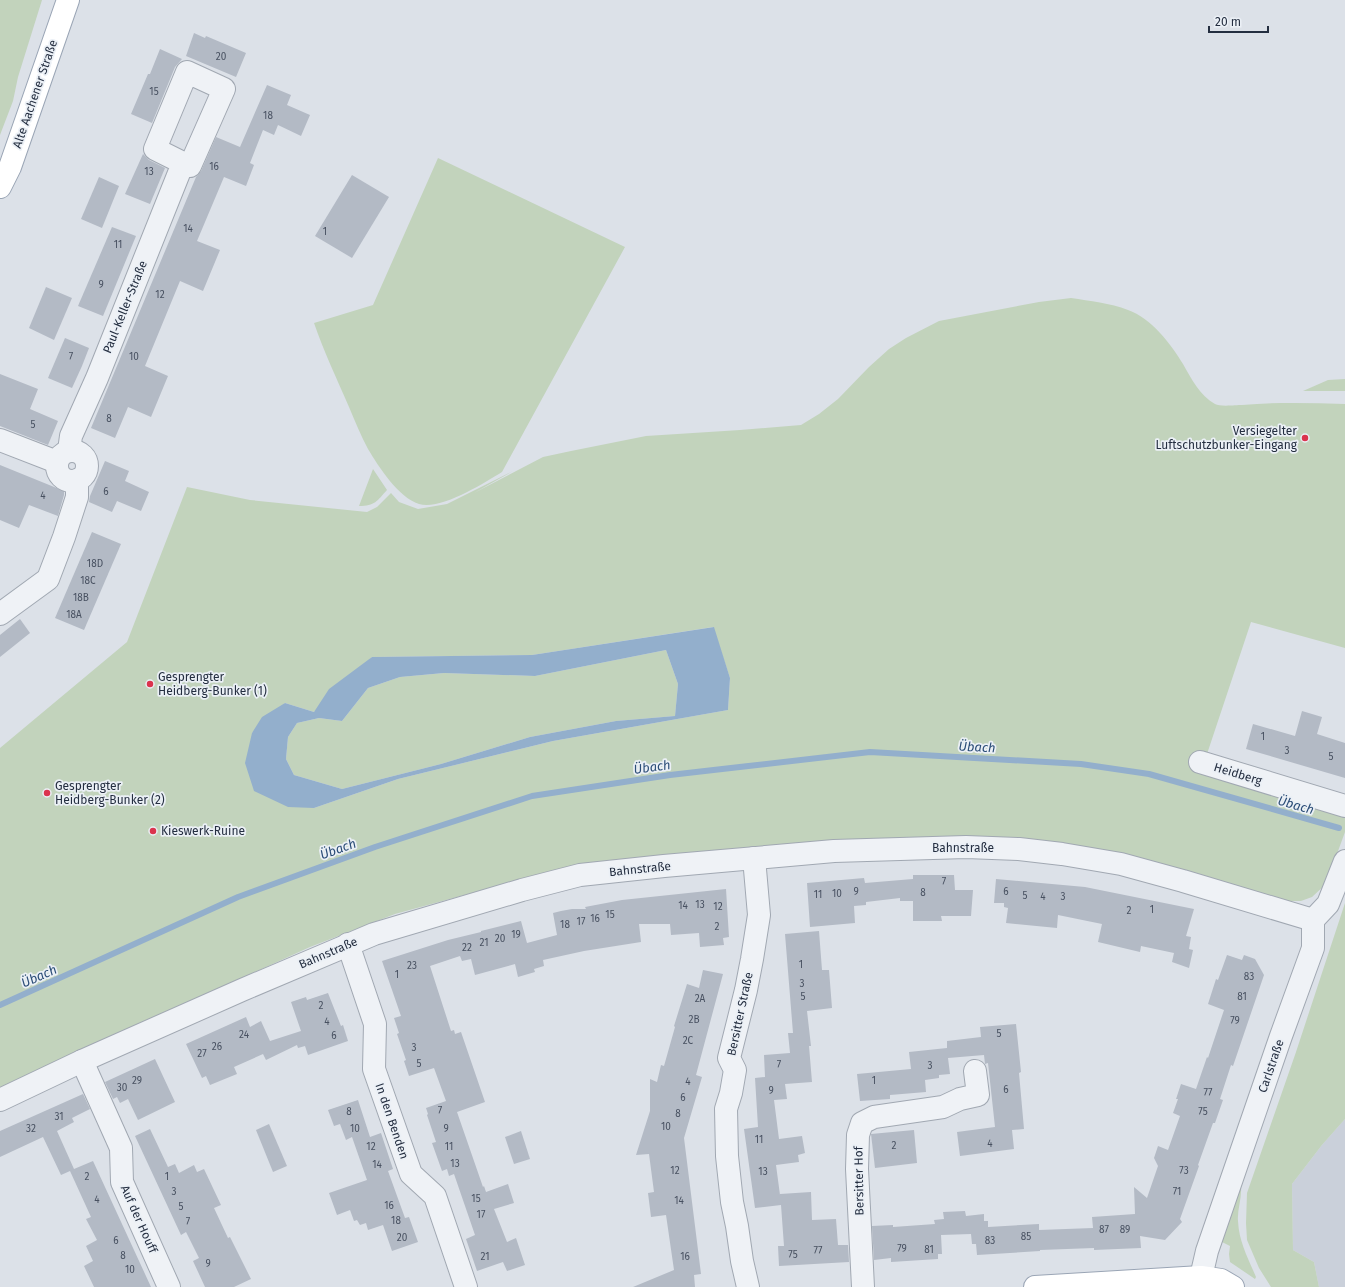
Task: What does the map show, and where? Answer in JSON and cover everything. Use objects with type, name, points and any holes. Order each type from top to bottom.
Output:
[{"type":"main road","name":"Alte Aachener Straße","points":[[0,187],[10,167],[68,0]]},
{"type":"main road","points":[[1035,1287],[1201,1277],[1222,1280],[1233,1287]]},
{"type":"street","name":"Paul-Keller-Straße","points":[[63,456],[97,378],[183,163]]},
{"type":"street","points":[[0,440],[63,456],[56,467],[58,473],[66,480],[77,480],[77,497],[48,579],[0,614]]},
{"type":"street","name":"Heidberg","points":[[1200,762],[1345,806]]},
{"type":"street","name":"Bahnstraße","points":[[0,1100],[82,1061],[348,944],[374,934],[424,919],[522,890],[580,875],[834,851],[966,847],[1019,849],[1062,854],[1121,864],[1313,920]]},
{"type":"street","name":"Bersitter Straße","points":[[748,1287],[742,1261],[732,1197],[727,1156],[726,1109],[731,1093],[735,1070],[729,1058],[746,990],[759,915],[754,858]]},
{"type":"street","points":[[1313,920],[1328,904],[1345,862]]},
{"type":"street","name":"Carlstraße","points":[[1201,1277],[1207,1251],[1313,948],[1313,920]]},
{"type":"street","name":"In den Benden","points":[[348,944],[375,1024],[374,1069],[411,1174],[435,1196],[466,1287]]},
{"type":"street","name":"Auf der Houff","points":[[82,1061],[121,1148],[122,1182],[169,1287]]},
{"type":"street","name":"Bersitter Hof","points":[[863,1287],[856,1169],[858,1135],[862,1123],[874,1117],[943,1107],[960,1098],[978,1095],[975,1071]]},
{"type":"shaded area","points":[[1345,1119],[1345,1287],[1319,1287],[1314,1262],[1293,1250],[1292,1184],[1322,1145]]},
{"type":"green space","points":[[0,0],[42,0],[18,77],[13,101],[0,135]]},
{"type":"green space","points":[[438,158],[625,247],[502,472],[462,495],[450,500],[428,505],[411,501],[404,495],[390,481],[372,456],[365,444],[326,355],[314,323],[373,305]]},
{"type":"green space","points":[[1071,298],[1100,302],[1128,310],[1145,319],[1160,332],[1178,356],[1200,392],[1217,405],[1228,406],[1268,403],[1345,404],[1345,648],[1251,622],[1206,757],[1345,813],[1345,832],[1326,884],[1312,897],[1301,901],[1285,901],[1007,840],[512,882],[395,914],[310,947],[0,1088],[0,748],[127,642],[187,487],[250,500],[367,512],[377,507],[391,493],[399,502],[418,509],[447,504],[513,471],[474,493],[543,457],[646,436],[801,425],[819,414],[838,399],[889,349],[906,338],[939,321],[1039,302]],"holes":[[[713,627],[730,678],[728,710],[553,741],[398,779],[314,808],[252,733],[285,703],[314,712],[372,657],[532,655]]]},
{"type":"green space","points":[[1345,379],[1345,391],[1303,391],[1328,380]]},
{"type":"green space","points":[[373,469],[387,490],[372,504],[359,506]]},
{"type":"green space","points":[[666,650],[678,684],[675,716],[616,721],[530,737],[441,764],[342,789],[294,775],[286,759],[288,737],[297,723],[319,718],[342,721],[368,688],[400,677],[444,673],[535,676]]},
{"type":"green space","points":[[1345,903],[1345,1119],[1322,1145],[1292,1184],[1293,1250],[1314,1262],[1319,1287],[1271,1287],[1259,1268],[1247,1240],[1247,1193],[1296,1052]]},
{"type":"green space","points":[[1239,1186],[1241,1187],[1238,1217],[1240,1236],[1244,1250],[1256,1277],[1255,1279],[1230,1262],[1230,1246],[1222,1242]]},
{"type":"water","points":[[714,627],[730,678],[728,710],[553,741],[398,779],[314,808],[288,807],[254,791],[245,763],[252,733],[262,717],[285,703],[314,712],[329,689],[372,657],[532,655]],"holes":[[[666,650],[678,684],[675,716],[616,721],[530,737],[441,764],[342,789],[294,775],[286,759],[288,737],[297,723],[319,718],[342,721],[368,688],[400,677],[444,673],[535,676]]]},
{"type":"building","points":[[194,33],[205,38],[206,36],[246,53],[236,77],[186,56]]},
{"type":"building","points":[[160,49],[182,59],[175,67],[152,123],[131,114]]},
{"type":"building","points":[[267,85],[291,95],[287,105],[310,115],[301,136],[278,125],[274,135],[263,130],[250,163],[254,165],[246,186],[224,177],[197,241],[220,250],[203,291],[180,281],[145,366],[168,376],[151,417],[128,407],[115,438],[91,428],[196,177],[201,171],[216,137],[240,147]]},
{"type":"building","points":[[143,154],[149,160],[165,168],[150,204],[125,194]]},
{"type":"building","points":[[352,175],[389,197],[352,258],[315,236]]},
{"type":"building","points":[[99,177],[119,186],[102,228],[81,219]]},
{"type":"building","points":[[112,227],[136,236],[103,316],[78,306]]},
{"type":"building","points":[[46,287],[72,298],[54,340],[29,328]]},
{"type":"building","points":[[65,338],[89,348],[72,388],[48,378]]},
{"type":"building","points":[[0,374],[38,389],[30,409],[58,421],[48,445],[0,426]]},
{"type":"building","points":[[105,461],[129,471],[125,481],[149,492],[141,511],[117,501],[112,512],[89,502],[90,496]]},
{"type":"building","points":[[0,465],[64,491],[58,516],[29,505],[19,528],[0,520]]},
{"type":"building","points":[[92,532],[121,544],[84,630],[55,618]]},
{"type":"building","points":[[20,619],[30,633],[0,657],[0,635]]},
{"type":"building","points":[[1302,711],[1322,717],[1317,734],[1345,743],[1345,778],[1246,749],[1253,724],[1295,736]]},
{"type":"building","points":[[913,875],[954,875],[955,890],[973,890],[971,916],[941,916],[942,921],[913,921],[913,901],[900,901],[900,898],[866,902],[866,905],[854,906],[855,923],[810,927],[807,883],[864,878],[865,883],[913,879]]},
{"type":"building","points":[[996,879],[1085,887],[1194,909],[1186,936],[1191,937],[1189,949],[1193,950],[1189,968],[1172,962],[1174,953],[1141,946],[1140,952],[1098,942],[1102,924],[1058,915],[1057,928],[1006,923],[1008,908],[1004,907],[1004,903],[994,903]]},
{"type":"building","points":[[726,889],[729,937],[723,938],[724,945],[700,947],[699,933],[671,935],[670,924],[639,924],[641,942],[584,951],[543,960],[544,966],[534,969],[535,972],[518,977],[515,964],[475,975],[471,959],[462,961],[460,956],[430,966],[451,1031],[454,1030],[455,1034],[461,1032],[485,1102],[457,1112],[486,1192],[508,1184],[514,1203],[494,1209],[507,1242],[516,1238],[525,1265],[507,1271],[503,1262],[477,1271],[466,1239],[475,1235],[454,1174],[449,1176],[447,1169],[442,1171],[432,1143],[436,1142],[426,1108],[446,1101],[434,1068],[409,1076],[394,1018],[401,1016],[382,961],[448,940],[521,921],[527,943],[557,935],[553,913],[561,911],[586,909],[585,907],[622,900]]},
{"type":"building","points":[[819,931],[822,970],[829,970],[832,1008],[807,1011],[811,1046],[809,1046],[812,1082],[785,1084],[787,1099],[774,1100],[779,1139],[802,1136],[805,1153],[798,1155],[799,1162],[776,1165],[780,1195],[811,1192],[812,1220],[836,1219],[838,1245],[848,1245],[849,1262],[779,1266],[778,1246],[784,1246],[781,1205],[755,1208],[744,1129],[758,1127],[755,1078],[765,1077],[764,1055],[790,1053],[788,1033],[793,1033],[785,934]]},
{"type":"building","points":[[1227,955],[1242,960],[1244,955],[1255,959],[1264,975],[1233,1066],[1231,1065],[1220,1099],[1223,1100],[1215,1123],[1213,1123],[1180,1219],[1182,1222],[1165,1240],[1140,1236],[1141,1248],[1040,1250],[977,1255],[976,1244],[972,1244],[971,1234],[941,1235],[942,1254],[938,1254],[938,1259],[891,1262],[891,1258],[874,1260],[872,1226],[893,1225],[893,1227],[935,1224],[934,1220],[944,1219],[943,1212],[965,1211],[966,1216],[984,1214],[984,1221],[988,1221],[988,1227],[1039,1224],[1039,1230],[1093,1228],[1092,1217],[1135,1214],[1134,1187],[1147,1198],[1158,1166],[1154,1158],[1158,1146],[1168,1150],[1180,1116],[1173,1113],[1181,1084],[1196,1089],[1207,1057],[1208,1058],[1224,1010],[1208,1004],[1216,979],[1218,980]]},
{"type":"building","points":[[703,970],[723,974],[696,1075],[702,1077],[684,1138],[701,1274],[694,1275],[695,1287],[633,1287],[674,1270],[666,1215],[651,1217],[648,1193],[654,1192],[649,1154],[636,1155],[650,1111],[650,1079],[657,1082],[661,1065],[664,1066],[687,984],[699,988]]},
{"type":"building","points":[[328,993],[341,1026],[343,1025],[348,1041],[308,1055],[305,1046],[298,1048],[297,1045],[266,1060],[263,1054],[234,1067],[237,1074],[210,1085],[206,1076],[202,1078],[186,1044],[246,1017],[250,1027],[261,1021],[270,1041],[301,1031],[291,1002],[306,997],[307,1000]]},
{"type":"building","points":[[1016,1024],[1021,1072],[1019,1073],[1024,1129],[1012,1130],[1014,1149],[960,1156],[957,1132],[995,1127],[988,1063],[985,1064],[984,1055],[948,1058],[950,1074],[939,1075],[939,1078],[925,1080],[926,1092],[890,1095],[890,1099],[860,1101],[857,1074],[911,1069],[909,1052],[947,1048],[947,1041],[981,1037],[980,1027]]},
{"type":"building","points":[[155,1059],[175,1102],[138,1120],[128,1099],[120,1103],[117,1097],[113,1099],[105,1082]]},
{"type":"building","points":[[83,1094],[90,1109],[72,1118],[74,1122],[57,1131],[74,1169],[93,1161],[151,1287],[94,1287],[84,1266],[93,1261],[86,1246],[97,1240],[86,1219],[91,1217],[70,1171],[61,1175],[43,1137],[0,1157],[0,1131]]},
{"type":"building","points":[[358,1100],[370,1137],[381,1133],[393,1169],[388,1171],[405,1218],[409,1217],[418,1242],[392,1251],[383,1225],[368,1230],[366,1223],[360,1225],[357,1220],[354,1221],[350,1210],[337,1215],[329,1193],[367,1180],[352,1137],[346,1140],[340,1124],[334,1126],[328,1110]]},
{"type":"building","points":[[269,1124],[287,1166],[273,1172],[256,1130]]},
{"type":"building","points":[[150,1129],[168,1167],[175,1164],[179,1173],[194,1165],[197,1172],[204,1169],[221,1205],[214,1208],[228,1238],[230,1237],[251,1279],[234,1287],[205,1287],[193,1261],[199,1258],[186,1232],[181,1235],[135,1136]]},
{"type":"building","points":[[914,1130],[917,1163],[875,1168],[871,1134]]},
{"type":"building","points":[[521,1131],[530,1159],[514,1164],[505,1137]]},
{"type":"waterway","name":"Übach","points":[[0,1005],[238,897],[375,847],[532,796],[670,775],[870,752],[1081,764],[1149,774],[1339,828]]},
{"type":"place","name":"Versiegelter Luftschutzbunker-Eingang","points":[[1305,438]]},
{"type":"place","name":"Gesprengter Heidberg-Bunker (1)","points":[[150,684]]},
{"type":"place","name":"Gesprengter Heidberg-Bunker (2)","points":[[47,793]]},
{"type":"place","name":"Kieswerk-Ruine","points":[[153,831]]}]
